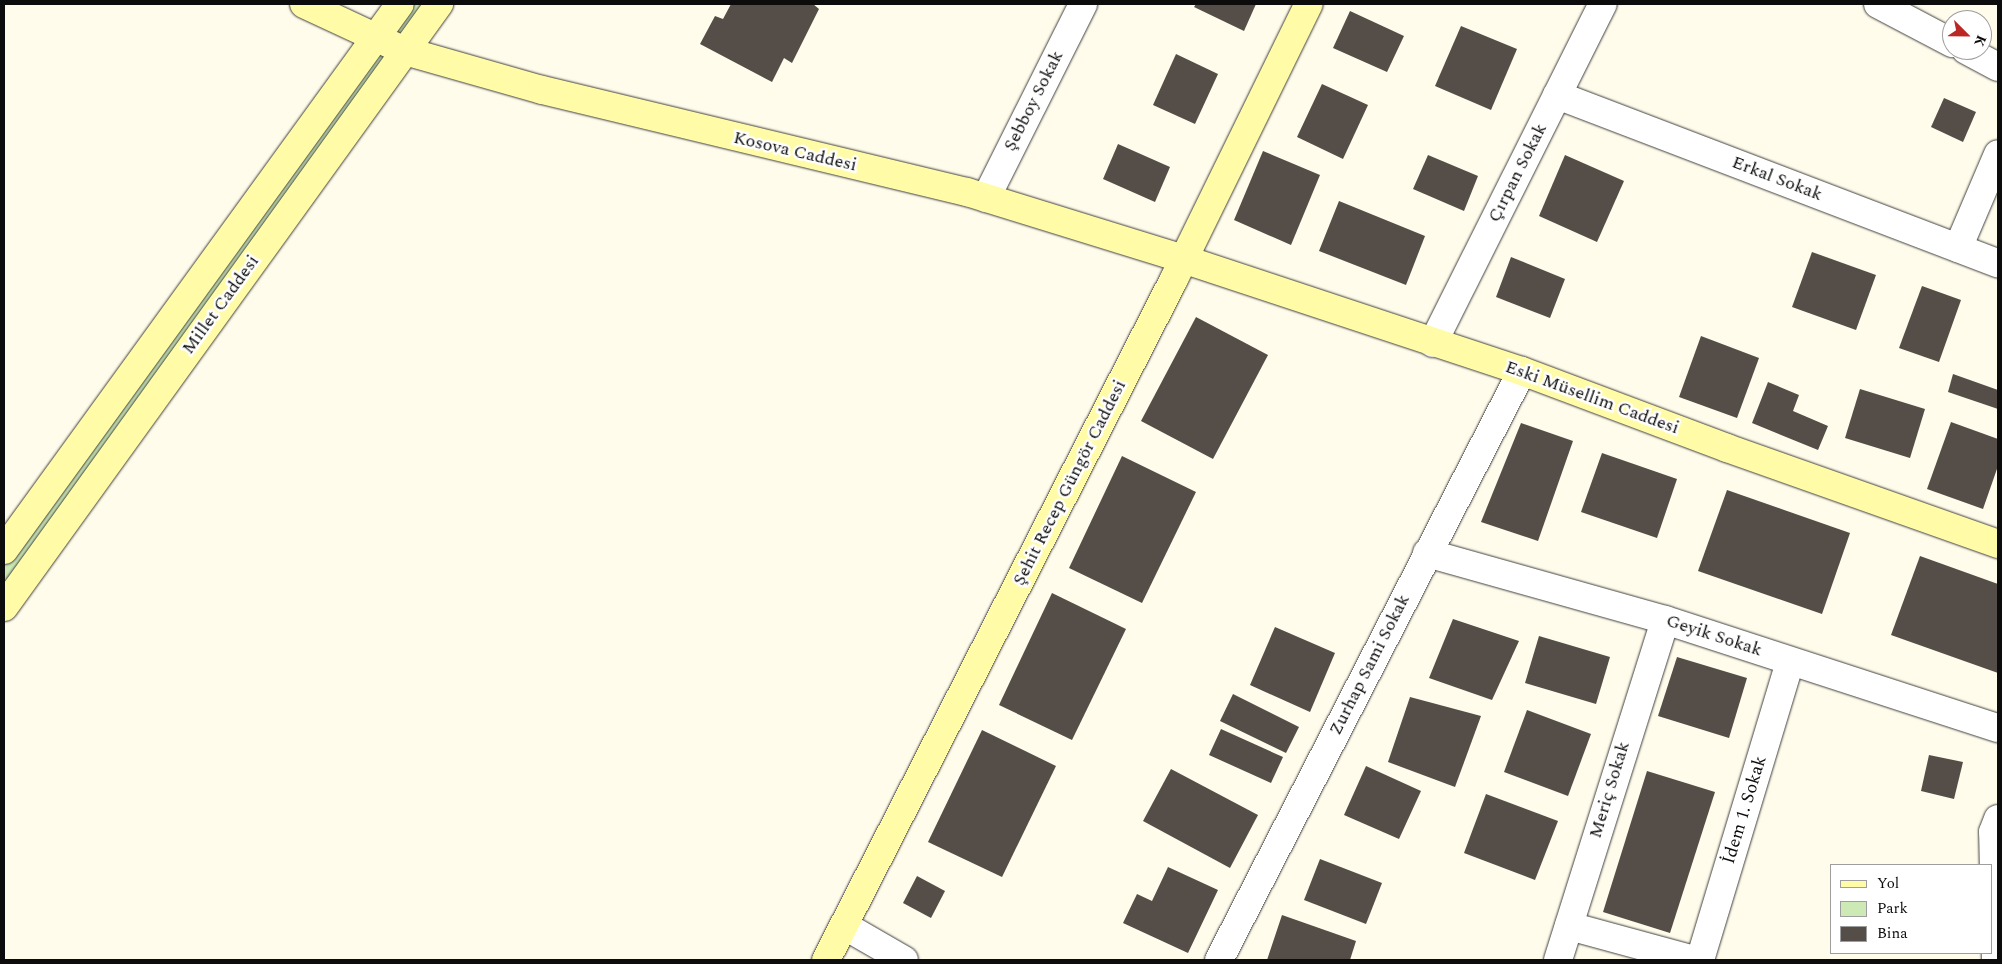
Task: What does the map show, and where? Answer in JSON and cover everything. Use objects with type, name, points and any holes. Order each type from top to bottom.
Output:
[{"type":"street","points":[[304,4],[375,38]]},
{"type":"street","name":"Millet Caddesi","points":[[4,550],[400,4]]},
{"type":"street","name":"Millet Caddesi","points":[[4,607],[439,4]]},
{"type":"street","name":"Şebboy Sokak","points":[[986,198],[1083,4]]},
{"type":"street","name":"Şehit Recep Güngör Caddesi","points":[[826,960],[846,926],[1184,259],[1309,4]]},
{"type":"street","name":"Çırpan Sokak","points":[[1433,343],[1603,4]]},
{"type":"street","points":[[1878,4],[1942,38]]},
{"type":"street","name":"Kosova Caddesi","points":[[375,38],[405,51],[552,92],[986,198],[1184,259]]},
{"type":"street","points":[[1985,60],[1998,67]]},
{"type":"street","name":"Erkal Sokak","points":[[1557,95],[1998,263]]},
{"type":"street","points":[[1958,248],[1998,154]]},
{"type":"street","name":"Eski Müsellim Caddesi","points":[[1184,259],[1522,371],[1727,448],[1998,544]]},
{"type":"street","name":"Zurhap Sami Sokak","points":[[1219,960],[1522,371]]},
{"type":"street","name":"Geyik Sokak","points":[[1427,553],[1665,620],[1998,728]]},
{"type":"street","name":"Meriç Sokak","points":[[1558,960],[1665,620]]},
{"type":"street","name":"İdem 1. Sokak","points":[[1700,960],[1790,660]]},
{"type":"street","points":[[1996,960],[1993,832],[1998,819]]},
{"type":"street","points":[[846,926],[904,960]]},
{"type":"street","points":[[1569,926],[1694,960]]},
{"type":"green space","points":[[410,4],[431,4],[405,39],[389,33]]},
{"type":"green space","points":[[378,47],[393,54],[4,597],[4,560]]},
{"type":"building","points":[[731,4],[813,4],[819,9],[792,63],[784,58],[772,82],[700,44],[715,16],[723,19]]},
{"type":"building","points":[[1196,4],[1256,4],[1244,31],[1194,7]]},
{"type":"building","points":[[1350,11],[1404,36],[1387,72],[1333,48]]},
{"type":"building","points":[[1461,26],[1517,49],[1491,110],[1435,86]]},
{"type":"building","points":[[1176,54],[1218,74],[1195,124],[1153,105]]},
{"type":"building","points":[[1322,84],[1368,105],[1343,159],[1297,137]]},
{"type":"building","points":[[1944,98],[1976,112],[1963,142],[1931,127]]},
{"type":"building","points":[[1118,144],[1170,167],[1155,202],[1103,179]]},
{"type":"building","points":[[1263,151],[1320,175],[1291,245],[1234,220]]},
{"type":"building","points":[[1428,155],[1478,176],[1464,211],[1413,189]]},
{"type":"building","points":[[1565,155],[1624,181],[1597,242],[1539,216]]},
{"type":"building","points":[[1339,201],[1425,236],[1406,285],[1319,251]]},
{"type":"building","points":[[1812,252],[1876,275],[1856,330],[1792,307]]},
{"type":"building","points":[[1511,257],[1565,279],[1550,318],[1496,297]]},
{"type":"building","points":[[1922,286],[1961,300],[1939,362],[1899,348]]},
{"type":"building","points":[[1196,317],[1268,355],[1213,459],[1141,421]]},
{"type":"building","points":[[1701,336],[1759,358],[1737,418],[1679,397]]},
{"type":"building","points":[[1953,374],[1998,390],[1998,409],[1948,392]]},
{"type":"building","points":[[1768,382],[1799,395],[1793,411],[1828,426],[1818,450],[1752,423]]},
{"type":"building","points":[[1860,389],[1925,409],[1910,458],[1845,438]]},
{"type":"building","points":[[1951,422],[1998,439],[1998,466],[1983,509],[1927,489]]},
{"type":"building","points":[[1521,423],[1573,441],[1538,541],[1481,522]]},
{"type":"building","points":[[1602,453],[1677,479],[1657,538],[1581,512]]},
{"type":"building","points":[[1122,456],[1196,492],[1142,603],[1069,568]]},
{"type":"building","points":[[1727,490],[1850,533],[1822,614],[1698,571]]},
{"type":"building","points":[[1920,556],[1998,584],[1998,673],[1891,635]]},
{"type":"building","points":[[1052,593],[1126,629],[1072,740],[999,705]]},
{"type":"building","points":[[1453,619],[1519,641],[1492,700],[1429,678]]},
{"type":"building","points":[[1275,627],[1335,653],[1310,712],[1250,685]]},
{"type":"building","points":[[1539,636],[1610,657],[1596,704],[1525,683]]},
{"type":"building","points":[[1677,657],[1747,678],[1729,738],[1658,716]]},
{"type":"building","points":[[1233,694],[1299,727],[1286,753],[1220,721]]},
{"type":"building","points":[[1410,697],[1481,716],[1455,787],[1388,762]]},
{"type":"building","points":[[1527,710],[1591,734],[1568,796],[1504,772]]},
{"type":"building","points":[[1221,729],[1283,757],[1271,783],[1209,755]]},
{"type":"building","points":[[982,730],[1056,766],[1002,877],[928,842]]},
{"type":"building","points":[[1929,755],[1963,762],[1954,799],[1921,791]]},
{"type":"building","points":[[1366,766],[1421,791],[1399,839],[1344,815]]},
{"type":"building","points":[[1171,769],[1258,815],[1230,868],[1143,821]]},
{"type":"building","points":[[1647,771],[1715,792],[1670,933],[1603,912]]},
{"type":"building","points":[[1486,794],[1558,821],[1535,880],[1464,853]]},
{"type":"building","points":[[1320,859],[1382,883],[1366,924],[1304,900]]},
{"type":"building","points":[[1168,867],[1218,890],[1188,953],[1123,923],[1137,894],[1152,901]]},
{"type":"building","points":[[917,876],[945,891],[931,918],[903,903]]},
{"type":"building","points":[[1282,915],[1356,941],[1350,960],[1267,960]]}]
